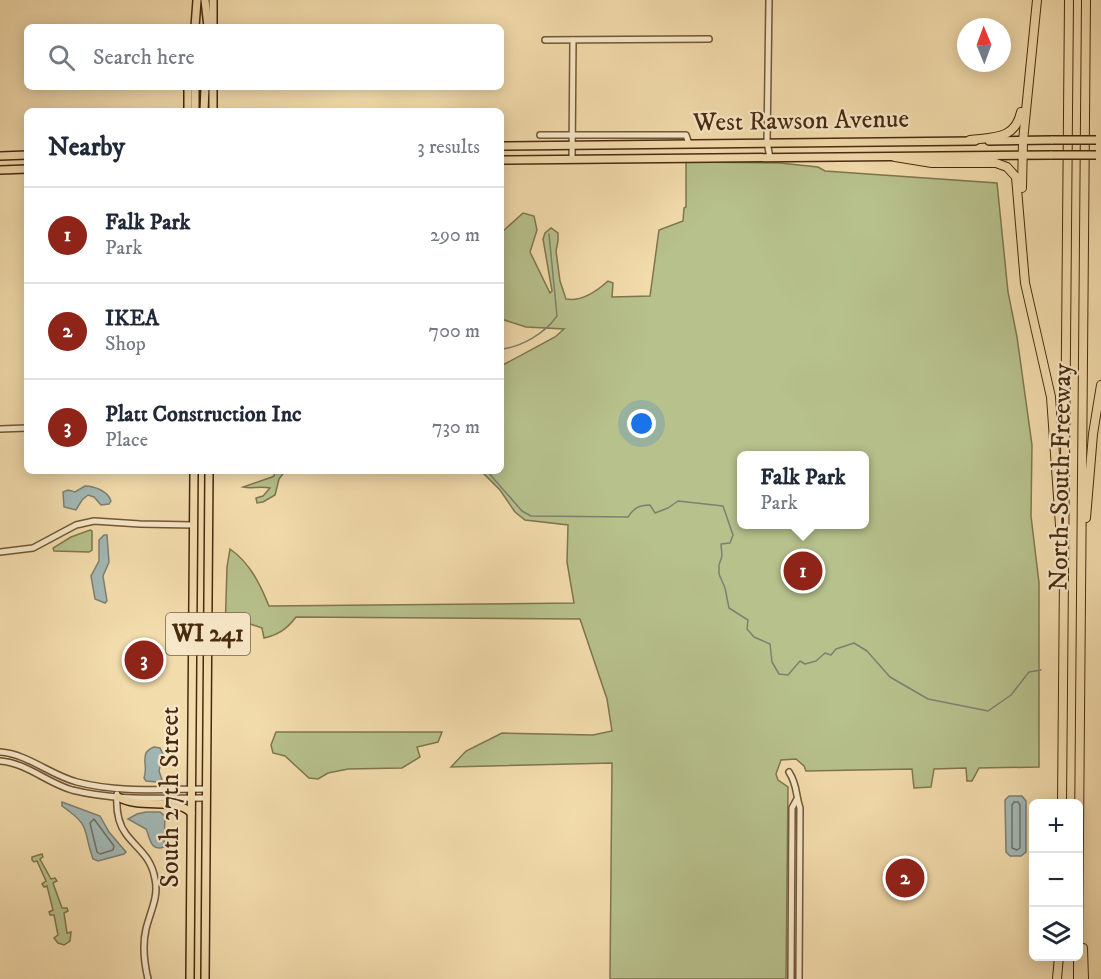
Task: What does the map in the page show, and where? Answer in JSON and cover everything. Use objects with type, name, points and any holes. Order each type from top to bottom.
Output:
[{"type":"highway","points":[[1021,225],[1022,155],[1037,0]]},
{"type":"highway","name":"North-South Freeway","points":[[1062,799],[1069,0]]},
{"type":"highway","name":"North-South Freeway","points":[[1079,853],[1086,0]]},
{"type":"highway","points":[[970,141],[996,137],[1013,130],[1019,120],[1028,81]]},
{"type":"highway","points":[[895,157],[932,163],[996,162],[1004,165],[1014,174],[1017,182],[1025,283],[1051,397],[1065,604]]},
{"type":"highway","points":[[1081,583],[1093,434],[1101,385]]},
{"type":"highway","points":[[1081,907],[1084,979]]},
{"type":"highway","points":[[1059,979],[1060,961]]},
{"type":"highway","name":"North-South Freeway","points":[[1078,961],[1078,979]]},
{"type":"main road","points":[[195,24],[197,0]]},
{"type":"main road","points":[[205,0],[208,24]]},
{"type":"main road","points":[[213,0],[213,24]]},
{"type":"main road","points":[[197,11],[200,24]]},
{"type":"main road","points":[[188,90],[188,108]]},
{"type":"main road","points":[[195,90],[195,108]]},
{"type":"main road","points":[[204,90],[204,108]]},
{"type":"main road","points":[[213,90],[213,108]]},
{"type":"main road","name":"West Rawson Avenue","points":[[504,146],[1098,140]]},
{"type":"main road","points":[[0,156],[24,155]]},
{"type":"main road","name":"West Rawson Avenue","points":[[504,160],[1098,155]]},
{"type":"main road","points":[[0,170],[24,169]]},
{"type":"main road","name":"South 27th Street","points":[[190,979],[194,474]]},
{"type":"main road","name":"South 27th Street","points":[[205,979],[209,474]]},
{"type":"main road","points":[[118,797],[125,801],[150,805],[184,806],[191,813]]},
{"type":"street","points":[[768,0],[767,142],[770,158]]},
{"type":"street","points":[[545,40],[709,39]]},
{"type":"street","points":[[572,159],[573,40]]},
{"type":"street","points":[[540,135],[686,135],[689,144]]},
{"type":"street","points":[[0,429],[24,428]]},
{"type":"street","points":[[0,552],[33,548],[76,525],[94,521],[193,525]]},
{"type":"street","points":[[0,752],[18,755],[74,781],[117,789],[207,789]]},
{"type":"street","points":[[0,761],[17,764],[47,780],[71,789],[118,797],[206,798]]},
{"type":"street","points":[[789,772],[797,784],[797,799],[800,808],[799,979]]},
{"type":"street","points":[[117,789],[120,824],[126,835],[146,856],[152,866],[156,882],[154,905],[144,941],[144,960],[148,979]]},
{"type":"street","points":[[790,979],[792,808],[797,799]]},
{"type":"green space","points":[[686,162],[780,163],[818,167],[825,171],[997,183],[1008,292],[1017,337],[1032,445],[1031,516],[1039,583],[1039,767],[979,768],[972,781],[967,781],[966,768],[934,769],[931,787],[914,788],[912,769],[806,771],[796,759],[781,760],[776,774],[778,780],[788,787],[786,979],[610,979],[612,763],[451,767],[466,751],[502,733],[593,735],[612,731],[607,699],[580,619],[296,617],[282,631],[264,638],[262,628],[250,624],[246,631],[236,635],[225,633],[227,567],[230,549],[254,574],[269,606],[574,603],[567,562],[568,525],[525,520],[515,512],[500,490],[484,474],[504,474],[504,364],[555,337],[564,329],[526,327],[504,320],[504,230],[523,213],[534,216],[537,230],[530,252],[550,293],[552,291],[543,239],[545,233],[551,228],[558,233],[556,251],[560,281],[566,299],[583,297],[608,281],[613,283],[612,297],[650,296],[659,230],[683,221],[686,207]]},
{"type":"green space","points":[[274,474],[283,474],[275,495],[263,502],[257,503],[256,498],[263,496],[270,488],[243,487],[272,477]]},
{"type":"green space","points":[[92,531],[92,550],[89,552],[54,551],[53,548],[71,537]]},
{"type":"green space","points":[[276,732],[442,732],[438,742],[417,747],[420,757],[402,768],[348,769],[328,773],[318,779],[309,778],[285,756],[273,753],[271,745]]},
{"type":"green space","points":[[42,854],[43,857],[40,859],[51,879],[55,878],[57,881],[53,883],[62,908],[67,908],[68,911],[64,913],[67,933],[71,932],[70,941],[64,945],[58,943],[54,938],[58,935],[54,915],[50,915],[49,912],[53,910],[47,886],[44,887],[42,884],[46,881],[37,861],[32,860],[32,857]]},
{"type":"water","points":[[85,486],[107,494],[111,501],[109,504],[101,505],[94,497],[88,495],[76,510],[64,507],[63,492],[68,490],[75,492]]},
{"type":"water","points":[[107,535],[109,562],[103,576],[107,601],[105,603],[95,599],[91,576],[99,561],[99,540]]},
{"type":"water","points":[[154,747],[160,748],[163,754],[159,771],[162,780],[157,782],[146,781],[144,778],[145,756]]},
{"type":"water","points":[[1009,796],[1022,796],[1026,801],[1026,852],[1021,856],[1010,856],[1006,852],[1005,800]]},
{"type":"water","points":[[62,802],[100,816],[109,832],[126,852],[98,861],[93,859],[85,829],[78,819],[62,806]]},
{"type":"water","points":[[146,812],[160,812],[165,816],[164,847],[153,846],[146,829],[128,819]]},
{"type":"waterway","points":[[504,349],[532,338],[557,316],[549,234]]},
{"type":"waterway","points":[[490,474],[522,511],[531,516],[628,517],[640,506],[650,505],[655,513],[678,501],[723,506],[733,535],[730,543],[721,544],[722,556],[719,565],[719,574],[725,588],[729,608],[748,620],[747,629],[754,637],[770,644],[772,662],[779,674],[788,675],[800,661],[805,664],[816,661],[825,653],[831,655],[836,649],[854,643],[867,651],[890,677],[928,699],[988,711],[1011,695],[1029,672],[1041,670]]},
{"type":"place","name":"Falk Park","points":[[803,571]]},
{"type":"place","name":"Platt Construction Inc","points":[[144,660]]},
{"type":"place","name":"IKEA","points":[[905,878]]}]
